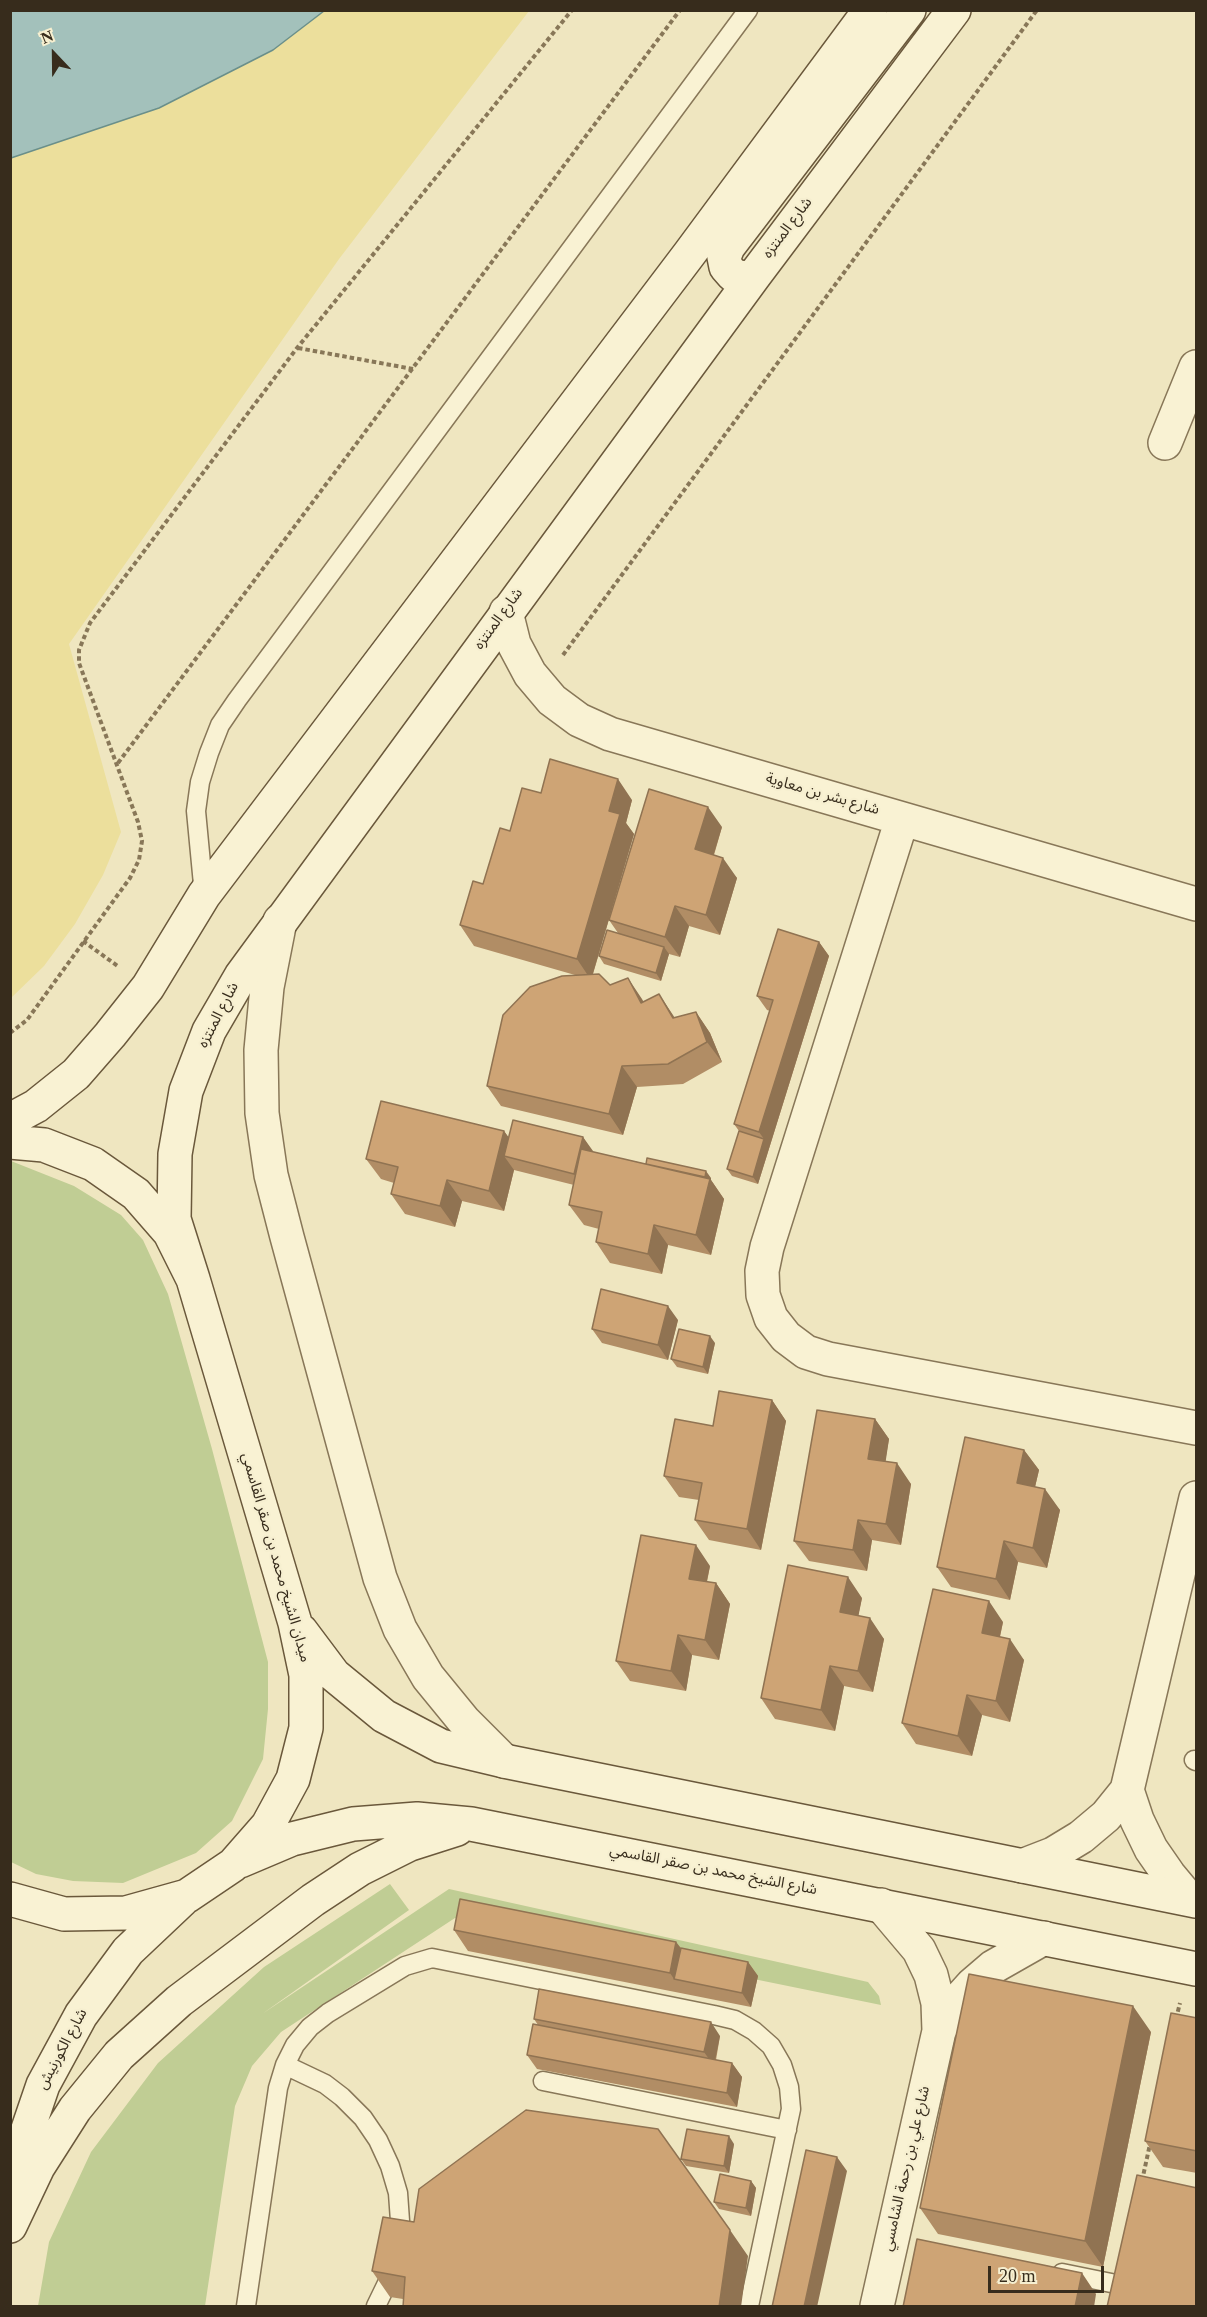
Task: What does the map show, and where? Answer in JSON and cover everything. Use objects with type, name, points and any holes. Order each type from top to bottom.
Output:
[{"type":"main road","points":[[10,1120],[36,1107],[76,1074],[148,987],[204,895],[690,253],[870,10]]},
{"type":"main road","points":[[754,276],[743,278],[734,275],[726,267],[724,257],[728,247],[909,10]]},
{"type":"main road","name":"شارع المنتزه","points":[[193,1279],[174,1219],[175,1154],[186,1091],[209,1031],[241,976],[754,276],[954,10]]},
{"type":"main road","points":[[1165,443],[1197,367]]},
{"type":"main road","name":"شارع بشر بن معاوية","points":[[506,612],[514,644],[530,674],[552,700],[579,720],[610,734],[1197,904]]},
{"type":"main road","points":[[902,819],[767,1247],[762,1271],[763,1295],[771,1318],[786,1337],[799,1347],[806,1352],[828,1359],[1197,1428]]},
{"type":"main road","points":[[280,921],[267,987],[261,1071],[262,1113],[270,1165],[287,1237],[380,1578],[400,1629],[428,1677],[464,1720],[504,1761]]},
{"type":"main road","name":"ميدان الشيخ محمد بن صقر القاسمي","points":[[10,1142],[44,1145],[93,1164],[136,1194],[170,1233],[193,1279],[295,1623],[306,1675],[306,1728],[293,1779],[268,1825],[233,1864],[187,1896],[126,1913],[64,1914],[10,1899]]},
{"type":"main road","points":[[1022,1866],[1053,1854],[1081,1837],[1106,1816],[1127,1790],[1196,1499]]},
{"type":"main road","points":[[295,1623],[334,1675],[384,1716],[441,1746],[504,1761],[1193,1900]]},
{"type":"main road","points":[[1127,1790],[1137,1820],[1151,1849],[1169,1875],[1193,1900]]},
{"type":"main road","name":"شارع الشيخ محمد بن صقر القاسمي","points":[[233,1864],[292,1839],[353,1824],[417,1819],[471,1824],[1192,1968]]},
{"type":"main road","points":[[10,2226],[38,2168],[75,2109],[119,2055],[179,2001],[313,1900],[360,1869],[410,1844],[471,1824]]},
{"type":"main road","name":"شارع الكورنيش","points":[[10,2202],[17,2161],[43,2085],[81,2015],[128,1951],[187,1896]]},
{"type":"main road","name":"شارع علي بن رحمة الشامسي","points":[[878,2307],[898,2241],[939,2031],[938,2003],[931,1975],[919,1950],[881,1905]]},
{"type":"main road","name":"شارع علي بن رحمة الشامسي","points":[[939,2031],[953,2006],[972,1985],[993,1967],[1044,1938]]},
{"type":"lane","points":[[204,895],[196,811],[200,782],[220,725],[748,10]]},
{"type":"lane","points":[[246,2307],[278,2088],[285,2065],[296,2045],[310,2027],[328,2013],[405,1966],[432,1958],[735,2020],[754,2031],[771,2046],[783,2065],[789,2086],[791,2109],[749,2307]]},
{"type":"lane","points":[[285,2065],[325,2084],[342,2097],[363,2118],[378,2140],[390,2166],[398,2193],[400,2221],[398,2249],[392,2273],[376,2307]]},
{"type":"lane","points":[[543,2080],[787,2130]]},
{"type":"lane","points":[[1041,2269],[1121,2285]]},
{"type":"path","points":[[10,1033],[27,1020],[130,878],[139,860],[142,841],[138,822],[79,663],[82,639],[90,623],[297,348],[572,10]]},
{"type":"path","points":[[118,764],[680,10]]},
{"type":"path","points":[[541,686],[1037,10]]},
{"type":"path","points":[[297,348],[412,369]]},
{"type":"path","points":[[1175,2024],[1192,1968]]},
{"type":"path","points":[[1142,2183],[1151,2138]]},
{"type":"green space","points":[[11,1161],[74,1186],[121,1215],[143,1240],[168,1294],[212,1449],[268,1662],[268,1709],[263,1759],[232,1821],[196,1853],[123,1883],[73,1881],[36,1874],[11,1862]]},
{"type":"green space","points":[[390,1884],[409,1910],[262,2014],[449,1889],[868,1982],[879,1996],[881,2005],[455,1918],[281,2032],[252,2066],[235,2106],[205,2306],[38,2306],[49,2242],[91,2152],[158,2063],[264,1967]]},
{"type":"sand","points":[[324,11],[529,11],[339,259],[69,644],[121,832],[103,875],[75,924],[44,966],[11,998],[11,157],[159,108],[273,50]]},
{"type":"water","points":[[11,10],[324,11],[273,50],[159,108],[11,158]]},
{"type":"building","points":[[550,759],[618,779],[609,811],[620,814],[577,959],[460,925],[473,881],[483,884],[500,828],[510,831],[522,788],[541,793]]},
{"type":"building","points":[[649,789],[708,807],[695,849],[723,858],[706,915],[675,906],[665,937],[609,920]]},
{"type":"building","points":[[778,929],[819,942],[759,1132],[734,1124],[773,1000],[757,996]]},
{"type":"building","points":[[607,930],[664,947],[656,973],[599,956]]},
{"type":"building","points":[[599,974],[610,985],[628,978],[641,1003],[659,994],[673,1018],[696,1012],[707,1042],[668,1064],[622,1066],[609,1114],[487,1086],[503,1015],[530,987],[562,976]]},
{"type":"building","points":[[381,1101],[504,1131],[489,1191],[447,1180],[440,1206],[391,1194],[398,1167],[366,1159]]},
{"type":"building","points":[[513,1120],[583,1137],[574,1174],[504,1156]]},
{"type":"building","points":[[739,1131],[764,1139],[753,1177],[727,1169]]},
{"type":"building","points":[[581,1149],[710,1179],[696,1235],[654,1225],[648,1254],[596,1242],[602,1212],[569,1205]]},
{"type":"building","points":[[647,1158],[706,1171],[705,1177],[646,1164]]},
{"type":"building","points":[[601,1289],[668,1306],[658,1345],[592,1329]]},
{"type":"building","points":[[679,1329],[710,1336],[703,1367],[671,1359]]},
{"type":"building","points":[[719,1391],[772,1400],[747,1529],[695,1520],[702,1483],[664,1476],[675,1419],[713,1426]]},
{"type":"building","points":[[817,1410],[875,1419],[868,1459],[897,1463],[886,1524],[858,1520],[853,1550],[794,1541]]},
{"type":"building","points":[[965,1437],[1024,1450],[1017,1483],[1045,1489],[1033,1548],[1004,1541],[996,1579],[937,1567]]},
{"type":"building","points":[[641,1535],[696,1545],[689,1579],[716,1583],[705,1640],[678,1635],[671,1671],[616,1661]]},
{"type":"building","points":[[788,1565],[848,1577],[840,1612],[870,1618],[858,1671],[830,1666],[821,1710],[761,1698]]},
{"type":"building","points":[[933,1589],[989,1601],[982,1633],[1010,1639],[996,1701],[967,1695],[958,1736],[902,1723]]},
{"type":"building","points":[[460,1899],[676,1942],[670,1973],[454,1930]]},
{"type":"building","points":[[681,1948],[748,1962],[742,1993],[674,1979]]},
{"type":"building","points":[[969,1974],[1133,2006],[1085,2241],[920,2208]]},
{"type":"building","points":[[539,1989],[711,2022],[704,2052],[534,2019]]},
{"type":"building","points":[[1171,2013],[1197,2018],[1197,2151],[1145,2141]]},
{"type":"building","points":[[533,2024],[732,2063],[727,2093],[527,2055]]},
{"type":"building","points":[[526,2110],[658,2129],[730,2230],[719,2307],[403,2307],[405,2277],[372,2271],[383,2217],[414,2222],[419,2189]]},
{"type":"building","points":[[687,2129],[729,2136],[724,2166],[681,2159]]},
{"type":"building","points":[[806,2150],[837,2157],[804,2307],[772,2307]]},
{"type":"building","points":[[720,2174],[751,2181],[746,2208],[714,2202]]},
{"type":"building","points":[[1137,2175],[1197,2188],[1197,2307],[1107,2307]]},
{"type":"building","points":[[917,2239],[1082,2273],[1075,2307],[903,2307]]}]
